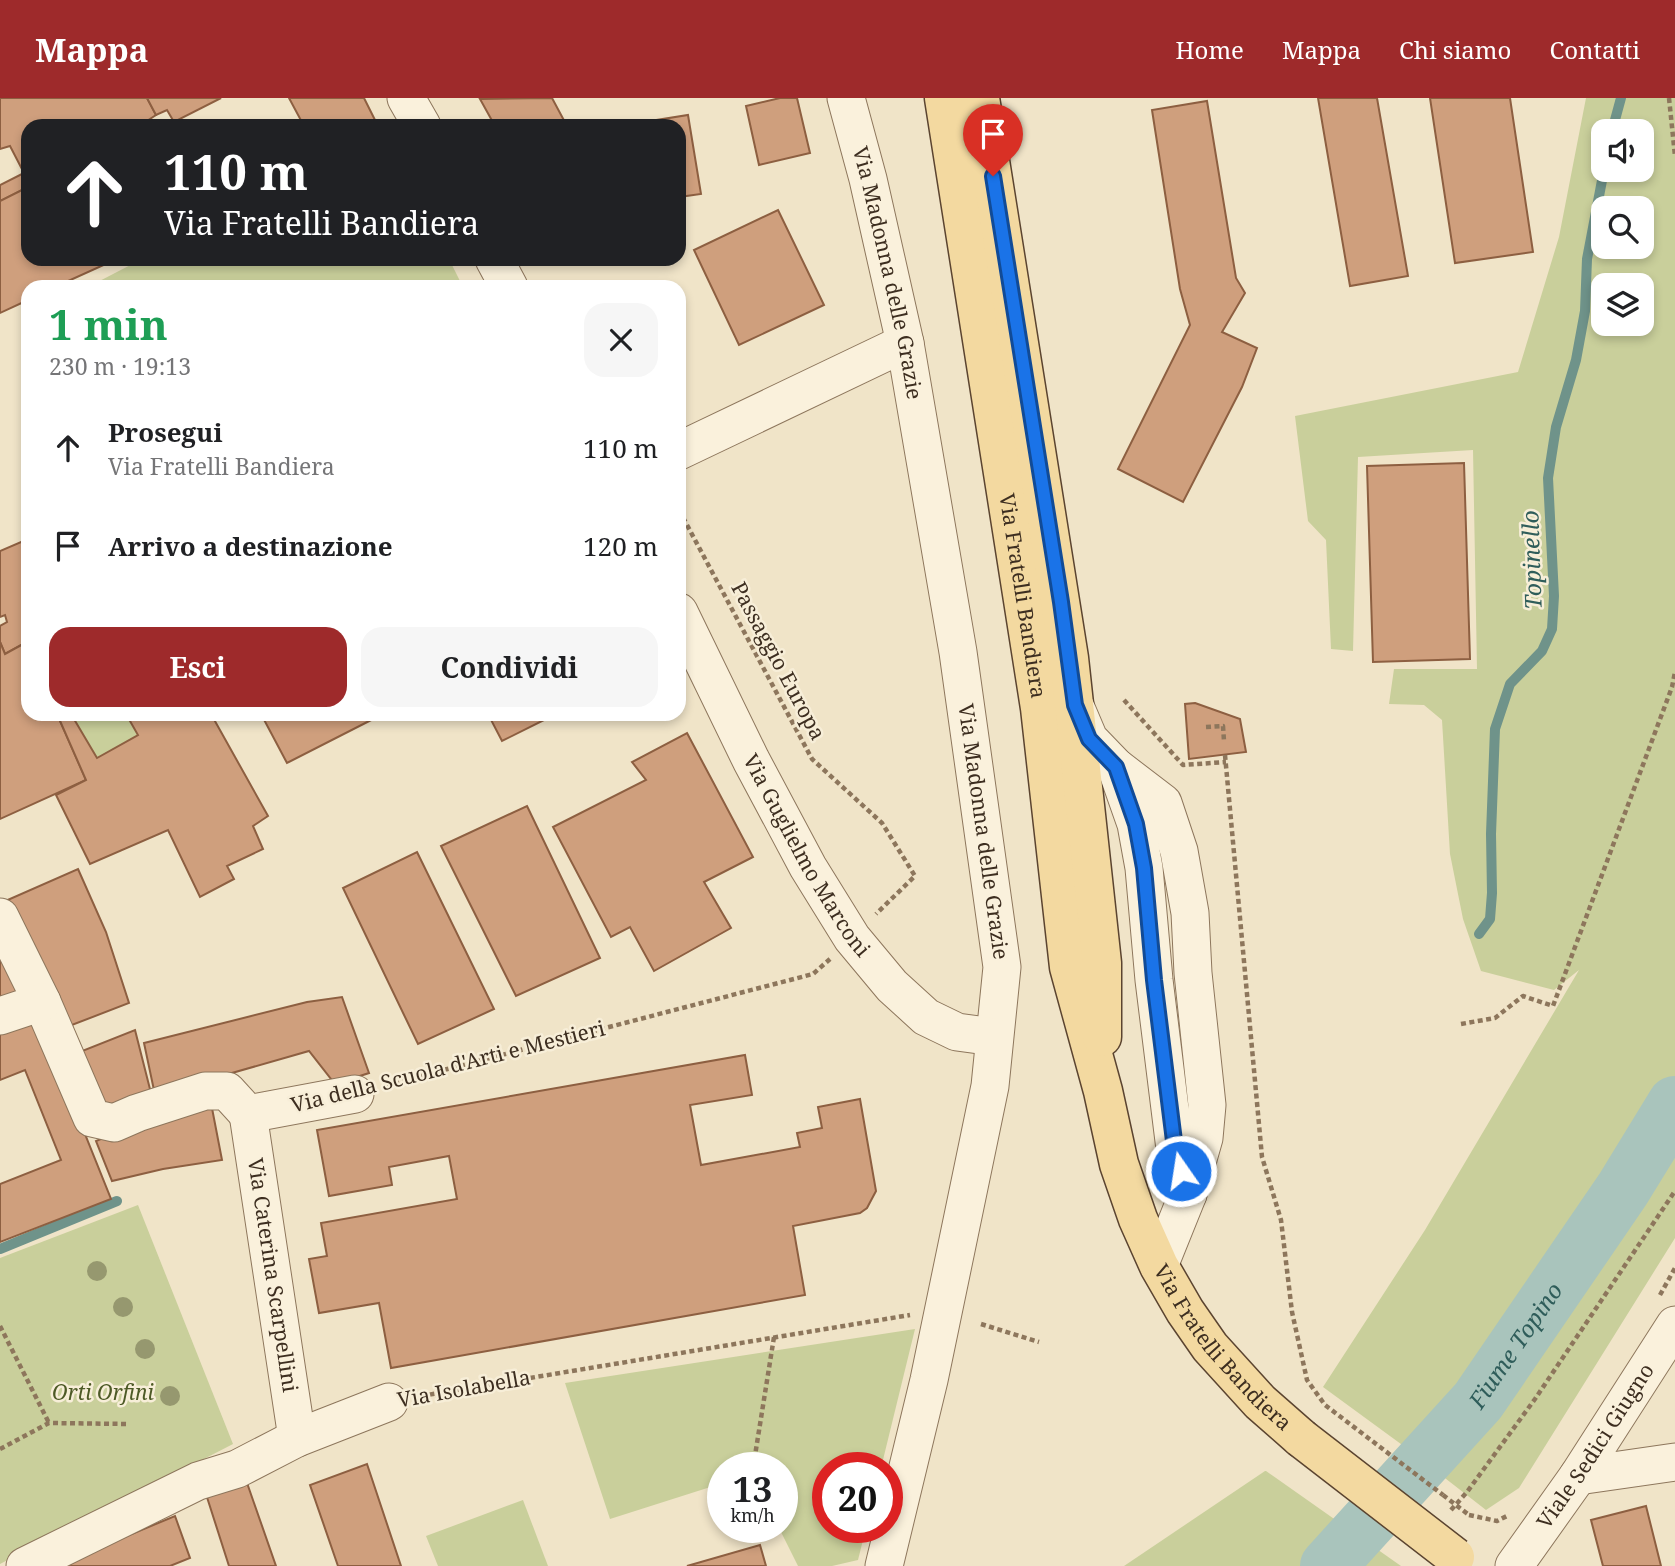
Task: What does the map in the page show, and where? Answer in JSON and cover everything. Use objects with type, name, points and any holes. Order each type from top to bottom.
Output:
[{"type":"main road","name":"Via Fratelli Bandiera","points":[[944,98],[1040,708],[1069,967],[1119,1164],[1138,1219],[1159,1266],[1210,1347],[1260,1402],[1301,1438],[1461,1562]]},
{"type":"main road","name":"Via Fratelli Bandiera","points":[[980,98],[1075,705],[1102,963],[1102,1091]]},
{"type":"street","points":[[406,98],[418,119]]},
{"type":"street","name":"Via Madonna delle Grazie","points":[[846,98],[868,179],[905,343],[958,652],[1002,967],[990,1086],[929,1380],[884,1566]]},
{"type":"street","points":[[686,448],[905,343]]},
{"type":"street","name":"Via Guglielmo Marconi","points":[[686,626],[808,867],[852,939],[892,986],[926,1017],[957,1032],[994,1037]]},
{"type":"street","points":[[1075,705],[1089,739],[1116,767],[1163,803],[1179,851],[1190,913],[1193,972],[1207,1105],[1204,1138],[1188,1194],[1159,1266]]},
{"type":"street","points":[[0,918],[42,1002],[92,1118],[114,1123],[205,1091],[227,1091],[248,1114]]},
{"type":"street","points":[[0,1016],[42,1002]]},
{"type":"street","name":"Via della Scuola d'Arti e Mestieri","points":[[248,1114],[355,1094]]},
{"type":"street","name":"Via Caterina Scarpellini","points":[[248,1114],[297,1437]]},
{"type":"street","name":"Viale Sedici Giugno","points":[[1514,1566],[1578,1476],[1675,1325]]},
{"type":"street","name":"Via Isolabella","points":[[25,1566],[198,1481],[237,1469],[297,1437],[389,1402]]},
{"type":"street","points":[[1578,1476],[1675,1462]]},
{"type":"path","points":[[1669,98],[1675,156]]},
{"type":"path","name":"Passaggio Europa","points":[[686,523],[812,759],[882,823],[915,876],[852,939]]},
{"type":"path","points":[[1461,1024],[1495,1018],[1523,996],[1553,1006],[1672,687],[1675,672]]},
{"type":"path","points":[[1124,700],[1183,765],[1226,762]]},
{"type":"path","points":[[1206,727],[1223,726],[1224,741]]},
{"type":"path","points":[[1225,755],[1262,1157],[1281,1220],[1292,1312],[1307,1380],[1325,1405],[1469,1515]]},
{"type":"path","name":"Via della Scuola d'Arti e Mestieri","points":[[355,1094],[813,974],[852,939]]},
{"type":"path","points":[[1449,1513],[1535,1399],[1675,1191]]},
{"type":"path","name":"Via Isolabella","points":[[389,1402],[912,1315]]},
{"type":"path","points":[[981,1324],[1039,1342]]},
{"type":"path","points":[[0,1326],[49,1423]]},
{"type":"path","points":[[756,1452],[774,1337]]},
{"type":"path","points":[[0,1449],[49,1423],[129,1424]]},
{"type":"green space","points":[[1586,98],[1675,98],[1675,1238],[1519,1488],[1486,1510],[1323,1387],[1425,1230],[1579,970],[1554,990],[1481,971],[1463,919],[1450,854],[1442,720],[1424,705],[1389,704],[1394,669],[1477,669],[1473,450],[1358,457],[1353,651],[1331,649],[1326,540],[1308,521],[1295,416],[1518,372],[1559,237]]},
{"type":"green space","points":[[128,266],[452,266],[460,280],[102,280]]},
{"type":"green space","points":[[75,721],[130,721],[138,735],[97,758]]},
{"type":"green space","name":"Orti Orfini","points":[[138,1205],[233,1444],[0,1564],[0,1258]]},
{"type":"green space","points":[[915,1329],[885,1452],[812,1452],[812,1543],[862,1543],[858,1560],[832,1566],[798,1566],[786,1543],[798,1543],[798,1452],[707,1452],[707,1488],[610,1519],[565,1383]]},
{"type":"green space","points":[[1265,1471],[1401,1566],[1124,1566]]},
{"type":"green space","points":[[523,1500],[548,1566],[438,1566],[426,1536]]},
{"type":"building","points":[[0,98],[147,98],[156,115],[150,119],[21,119],[21,167],[10,146],[0,149]]},
{"type":"building","points":[[147,98],[221,98],[180,119],[172,119],[167,110],[156,115]]},
{"type":"building","points":[[289,98],[364,98],[374,119],[300,119]]},
{"type":"building","points":[[552,98],[563,119],[491,119],[480,99]]},
{"type":"building","points":[[780,98],[797,98],[810,153],[759,165],[746,106]]},
{"type":"building","points":[[1318,98],[1377,98],[1408,276],[1350,286]]},
{"type":"building","points":[[1430,98],[1510,98],[1533,252],[1455,263]]},
{"type":"building","points":[[1207,101],[1236,278],[1245,293],[1222,332],[1257,348],[1242,387],[1183,502],[1118,469],[1190,325],[1180,289],[1152,110]]},
{"type":"building","points":[[688,115],[701,194],[686,196],[686,119],[663,119]]},
{"type":"building","points":[[21,174],[21,190],[0,201],[0,185]]},
{"type":"building","points":[[21,190],[21,266],[101,266],[70,280],[21,280],[21,303],[0,313],[0,201]]},
{"type":"building","points":[[778,210],[824,305],[739,345],[694,250]]},
{"type":"building","points":[[1464,463],[1470,659],[1373,662],[1367,466]]},
{"type":"building","points":[[21,542],[21,645],[5,654],[0,642],[0,626],[7,622],[5,615],[0,617],[0,551]]},
{"type":"building","points":[[0,642],[5,654],[21,645],[21,721],[60,721],[86,780],[0,819]]},
{"type":"building","points":[[1195,703],[1240,719],[1246,752],[1189,759],[1185,704]]},
{"type":"building","points":[[60,721],[75,721],[97,758],[138,735],[130,721],[215,721],[268,816],[253,826],[263,849],[227,866],[234,879],[200,897],[168,830],[90,864],[56,795],[86,780]]},
{"type":"building","points":[[265,721],[369,721],[287,763]]},
{"type":"building","points":[[492,721],[542,721],[502,741]]},
{"type":"building","points":[[687,733],[753,857],[704,882],[731,928],[654,971],[630,927],[611,937],[553,827],[646,780],[632,762]]},
{"type":"building","points":[[527,806],[600,958],[516,996],[441,846]]},
{"type":"building","points":[[417,852],[494,1009],[418,1044],[343,888]]},
{"type":"building","points":[[78,869],[106,932],[129,1003],[64,1028],[3,902]]},
{"type":"building","points":[[0,944],[25,997],[0,1005]]},
{"type":"building","points":[[342,997],[369,1073],[335,1084],[309,1051],[155,1095],[144,1043],[307,1002]]},
{"type":"building","points":[[36,1012],[111,1199],[0,1242],[0,1184],[61,1160],[25,1070],[0,1080],[0,1024]]},
{"type":"building","points":[[135,1030],[152,1097],[94,1114],[72,1055]]},
{"type":"building","points":[[745,1055],[752,1095],[690,1105],[701,1165],[800,1147],[797,1133],[822,1128],[818,1107],[860,1099],[876,1191],[867,1208],[860,1213],[793,1226],[805,1295],[391,1368],[379,1303],[319,1313],[309,1259],[327,1256],[321,1223],[457,1199],[449,1156],[389,1167],[392,1185],[329,1196],[317,1130]]},
{"type":"building","points":[[211,1103],[222,1160],[163,1169],[112,1181],[96,1141],[149,1119]]},
{"type":"building","points":[[367,1464],[401,1566],[338,1566],[310,1485]]},
{"type":"building","points":[[246,1480],[276,1566],[229,1566],[205,1491]]},
{"type":"building","points":[[1646,1506],[1661,1566],[1603,1566],[1591,1520]]},
{"type":"building","points":[[175,1516],[190,1558],[170,1566],[55,1566]]},
{"type":"building","points":[[760,1545],[766,1566],[687,1566]]},
{"type":"waterway","name":"Topinello","points":[[1615,119],[1621,98]]},
{"type":"waterway","name":"Topinello","points":[[1479,934],[1490,919],[1495,729],[1510,684],[1542,651],[1552,629],[1554,596],[1548,478],[1556,427],[1576,360],[1585,311],[1587,259],[1602,182]]},
{"type":"waterway","name":"Fiume Topino","points":[[1328,1566],[1478,1401],[1623,1189],[1675,1104]]},
{"type":"waterway","name":"Topinello","points":[[0,1249],[117,1201]]},
{"type":"route","points":[[993,176],[1075,705],[1089,739],[1116,767],[1136,824],[1144,868],[1154,980],[1175,1149],[1181,1171]]}]
